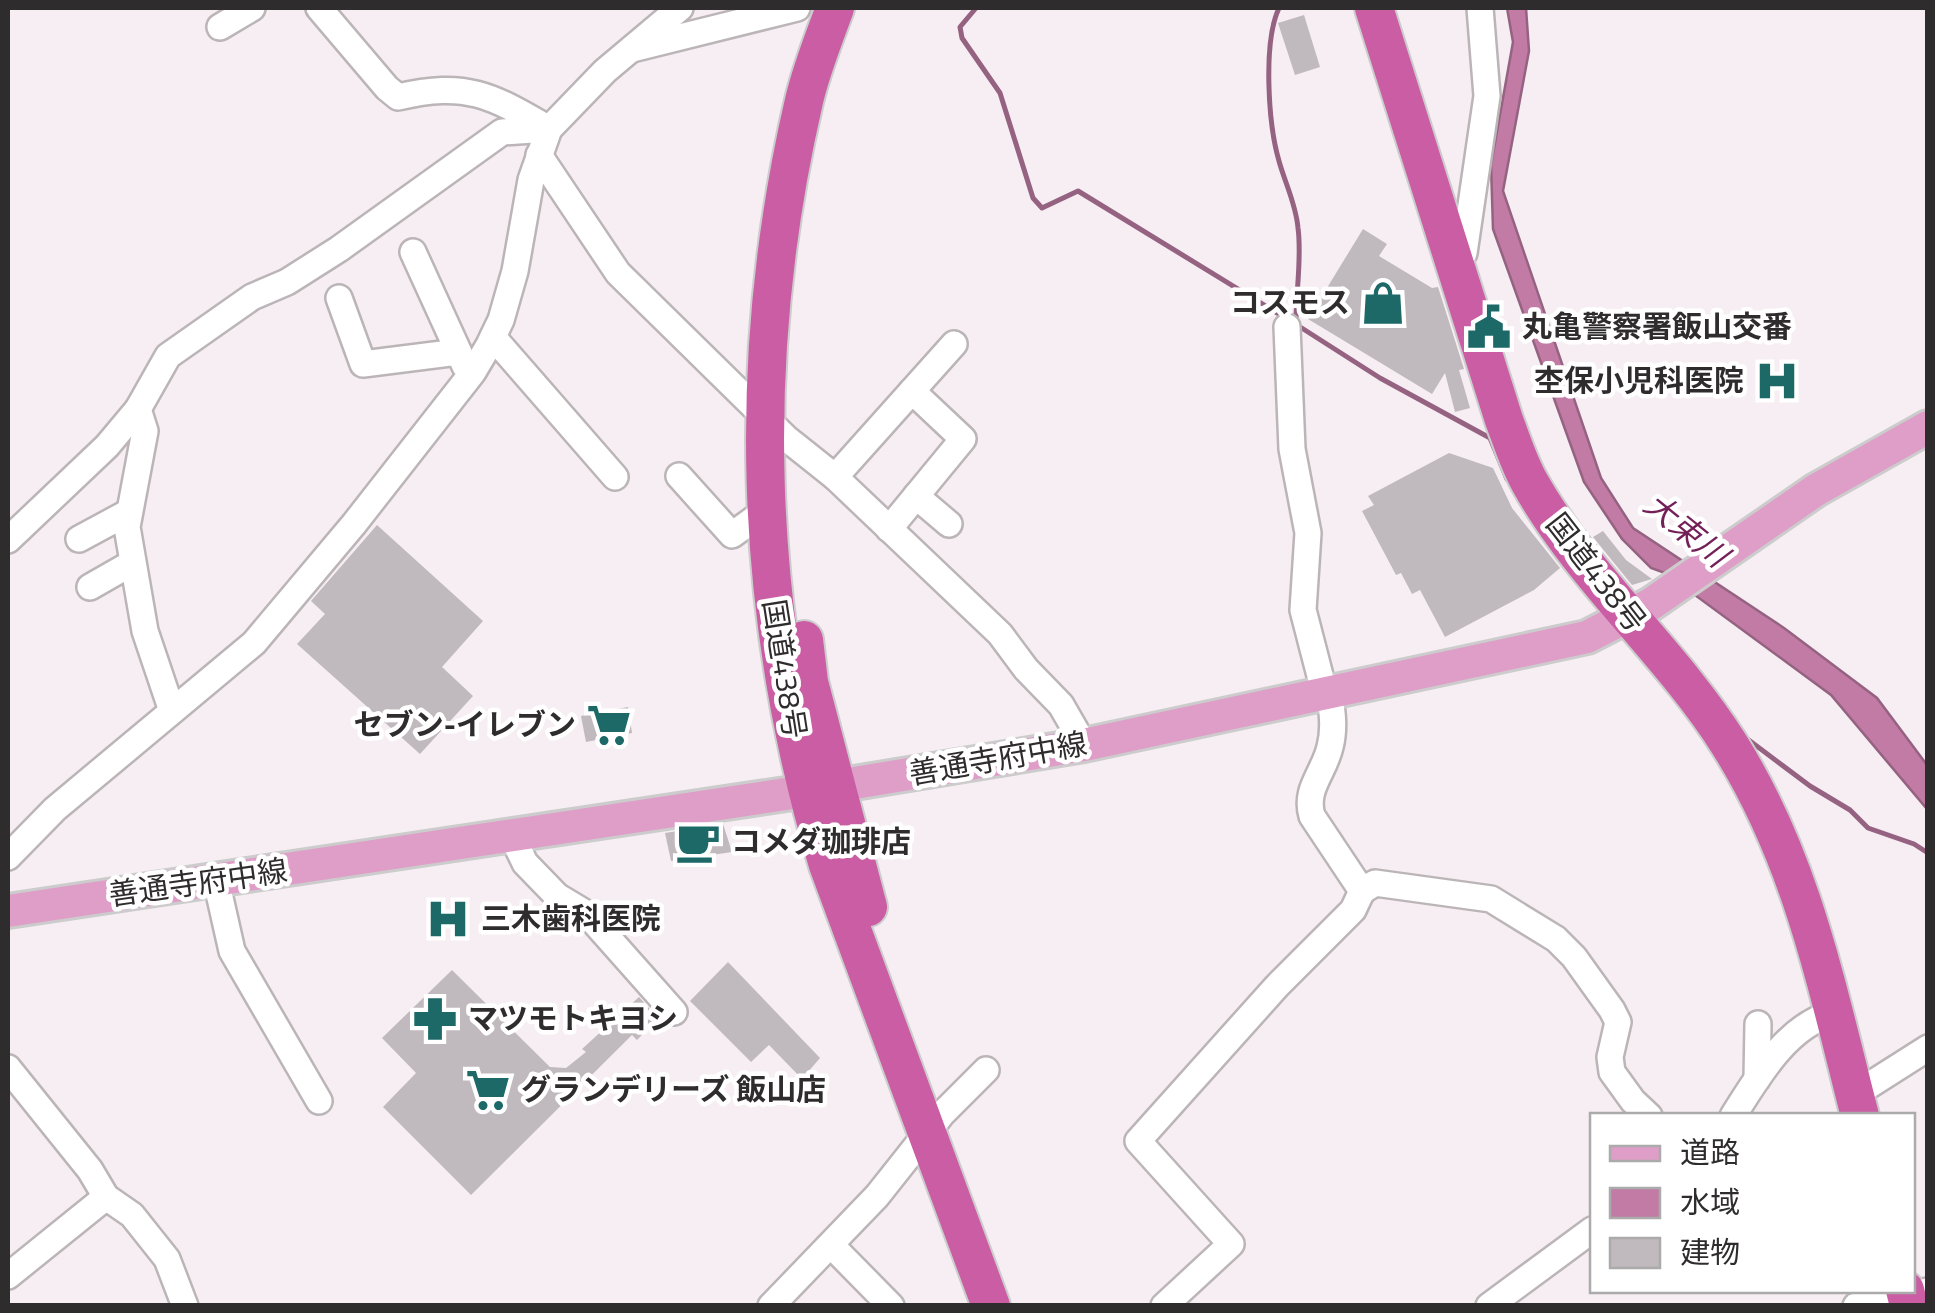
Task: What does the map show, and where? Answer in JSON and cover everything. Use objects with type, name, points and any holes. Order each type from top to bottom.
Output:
[{"type":"highway","name":"国道438号","points":[[834,8],[804,98],[776,248],[775,427],[820,788],[856,948],[1013,1306]]},
{"type":"highway","name":"国道438号","points":[[820,788],[784,690],[765,511],[800,251],[828,104],[860,8]]},
{"type":"highway","name":"国道438号","points":[[1374,8],[1521,466],[1540,499],[1628,616],[1700,702],[1729,743],[1765,808],[1804,898],[1857,1105]]},
{"type":"highway","name":"国道438号","points":[[934,1123],[991,1306]]},
{"type":"main road","name":"善通寺府中線","points":[[8,912],[1084,745],[1587,637],[1670,590],[1816,490],[1928,427]]},
{"type":"street","points":[[220,27],[252,8]]},
{"type":"street","points":[[319,8],[398,96],[434,88],[474,92],[502,102],[549,129]]},
{"type":"street","points":[[8,857],[55,808],[254,644],[342,539],[470,376],[493,337],[514,271],[531,180],[549,129],[572,102],[680,8]]},
{"type":"street","points":[[632,49],[797,8]]},
{"type":"street","points":[[1456,264],[1464,253],[1487,96],[1480,8]]},
{"type":"street","points":[[8,540],[107,446],[138,409],[168,356],[252,297],[288,282],[339,250],[502,132],[549,129]]},
{"type":"street","points":[[539,155],[618,273],[775,427],[834,477],[1000,634],[1026,670],[1062,706],[1084,745]]},
{"type":"street","points":[[413,252],[470,376]]},
{"type":"street","points":[[339,298],[363,364],[458,352]]},
{"type":"street","points":[[1287,327],[1292,449],[1308,533],[1303,610],[1327,691],[1333,736],[1308,802],[1312,816],[1362,891]]},
{"type":"street","points":[[493,337],[616,477]]},
{"type":"street","points":[[834,477],[912,392],[951,358]]},
{"type":"street","points":[[888,530],[963,439],[912,392]]},
{"type":"street","points":[[138,409],[145,430],[127,527],[145,631],[172,711]]},
{"type":"street","points":[[678,476],[732,535],[765,511]]},
{"type":"street","points":[[916,496],[949,524]]},
{"type":"street","points":[[79,538],[130,512]]},
{"type":"street","points":[[90,586],[132,564]]},
{"type":"street","points":[[512,836],[525,864],[557,896],[587,914],[674,1012]]},
{"type":"street","points":[[216,880],[232,951],[318,1101]]},
{"type":"street","points":[[1164,1306],[1230,1244],[1138,1141],[1277,986],[1353,910],[1362,891],[1375,883],[1491,899],[1556,939],[1612,1010],[1618,1022],[1610,1057],[1612,1072],[1646,1113]]},
{"type":"street","points":[[1736,1113],[1757,1079],[1791,1038],[1813,1021],[1834,1014]]},
{"type":"street","points":[[1757,1079],[1758,1024]]},
{"type":"street","points":[[1857,1105],[1928,1048]]},
{"type":"street","points":[[8,1068],[79,1155],[106,1197],[132,1215],[167,1260],[185,1306]]},
{"type":"street","points":[[772,1306],[878,1196],[934,1123],[986,1070]]},
{"type":"street","points":[[8,1276],[106,1197]]},
{"type":"street","points":[[1489,1306],[1590,1231]]},
{"type":"street","points":[[831,1246],[877,1301]]},
{"type":"street","points":[[1856,1306],[1912,1295]]},
{"type":"water","points":[[1507,8],[1526,8],[1529,51],[1503,191],[1601,478],[1633,528],[1784,628],[1877,698],[1927,765],[1927,809],[1831,695],[1665,573],[1651,568],[1622,539],[1584,482],[1493,229],[1491,165],[1513,42]]},
{"type":"building","points":[[1304,15],[1320,67],[1295,75],[1278,23]]},
{"type":"building","name":"コスモス","points":[[1363,229],[1387,244],[1379,256],[1432,288],[1438,287],[1464,369],[1459,370],[1470,408],[1455,412],[1445,373],[1432,394],[1308,319]]},
{"type":"building","points":[[1449,453],[1493,468],[1512,508],[1560,568],[1534,590],[1445,637],[1420,590],[1412,594],[1401,573],[1396,575],[1362,511],[1374,505],[1368,496]]},
{"type":"building","points":[[377,525],[483,621],[442,667],[473,696],[420,754],[297,644],[325,614],[311,601]]},
{"type":"building","points":[[1603,531],[1626,560],[1652,579],[1632,585],[1593,537]]},
{"type":"building","points":[[628,707],[632,733],[586,742],[581,716]]},
{"type":"building","name":"コメダ珈琲店","points":[[723,824],[732,852],[671,861],[665,833]]},
{"type":"building","points":[[728,962],[820,1058],[802,1079],[769,1045],[751,1062],[690,1001]]},
{"type":"building","name":"グランデリーズ 飯山店","points":[[452,970],[550,1067],[566,1068],[639,997],[658,1018],[637,1040],[632,1035],[471,1195],[383,1107],[416,1073],[382,1038]]},
{"type":"waterway","points":[[976,8],[960,27],[962,38],[1000,93],[1033,198],[1042,208],[1078,191],[1287,319]]},
{"type":"waterway","points":[[1279,8],[1269,61],[1270,105],[1275,145],[1298,228],[1296,321]]},
{"type":"waterway","points":[[1297,325],[1380,378],[1490,438],[1507,479]]},
{"type":"waterway","points":[[1742,735],[1810,786],[1850,810],[1868,828],[1928,853]]},
{"type":"place","name":"コスモス","points":[[1383,303]]},
{"type":"place","name":"丸亀警察署飯山交番","points":[[1489,327]]},
{"type":"place","name":"杢保小児科医院","points":[[1777,381]]},
{"type":"place","name":"セブン-イレブン","points":[[609,725]]},
{"type":"place","name":"コメダ珈琲店","points":[[698,842]]},
{"type":"place","name":"三木歯科医院","points":[[448,919]]},
{"type":"place","name":"マツモトキヨシ","points":[[435,1019]]},
{"type":"place","name":"グランデリーズ 飯山店","points":[[488,1090]]},
{"type":"water label","name":"大束川","points":[[1686,530]]}]
